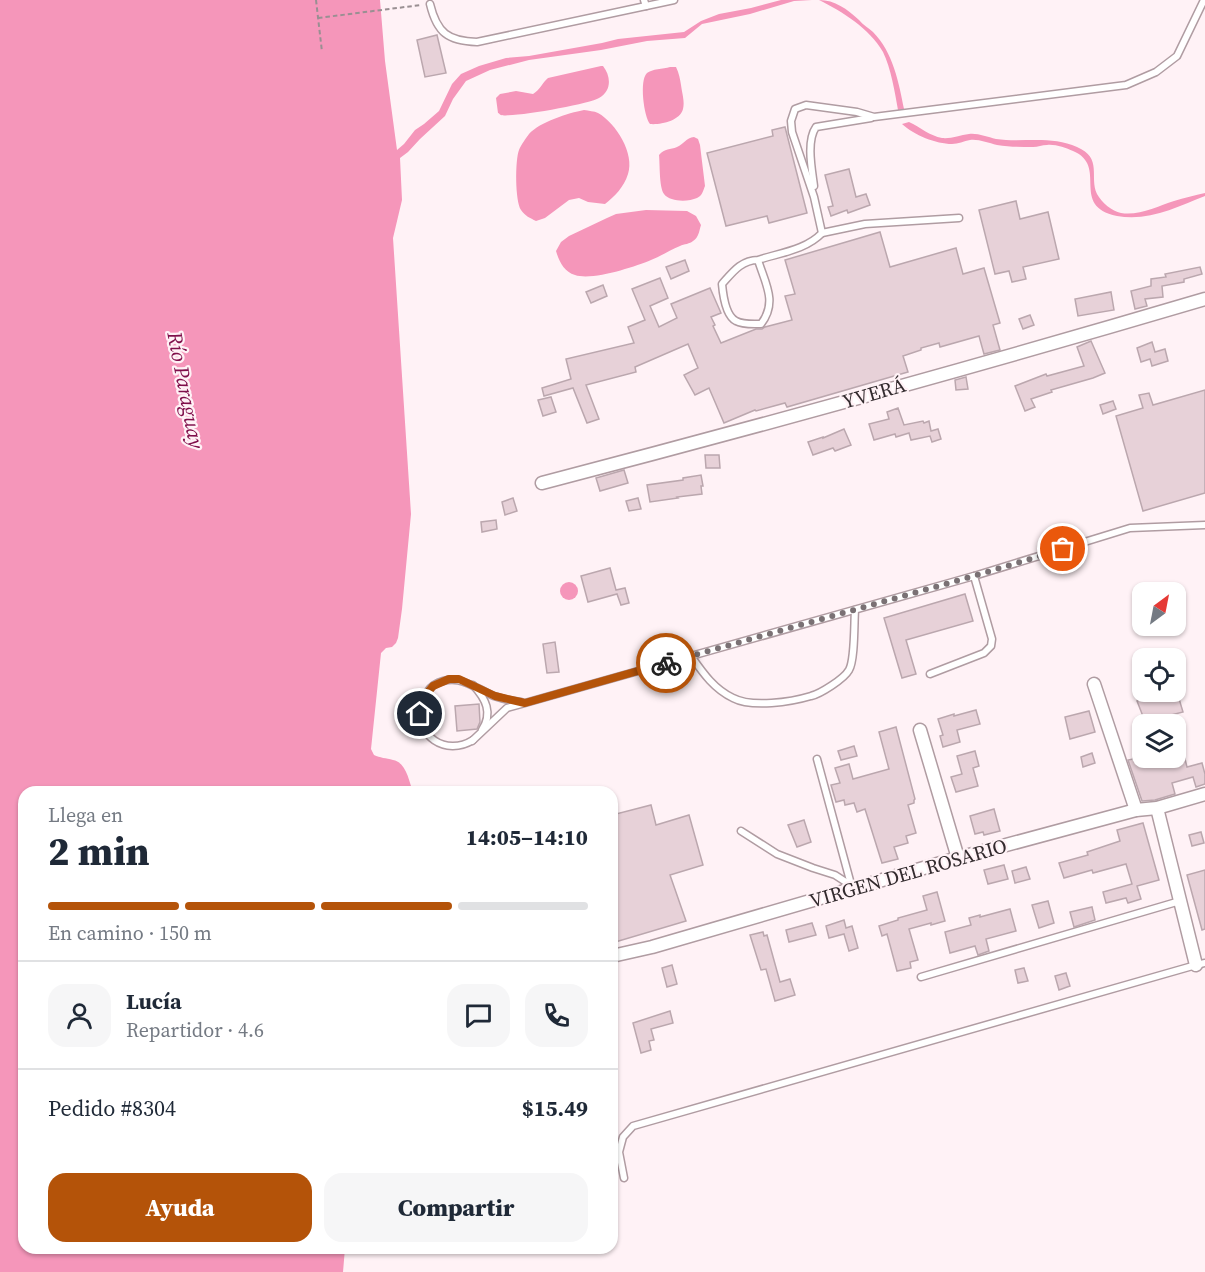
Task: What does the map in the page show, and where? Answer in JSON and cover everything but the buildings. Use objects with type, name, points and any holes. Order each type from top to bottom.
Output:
[{"type":"street","name":"YVERÁ","points":[[542,483],[705,440],[1205,299]]},
{"type":"street","points":[[1094,684],[1136,810]]},
{"type":"street","points":[[920,730],[958,858]]},
{"type":"street","name":"VIRGEN DEL ROSARIO","points":[[618,955],[652,947],[852,887],[1136,810],[1157,808],[1205,794]]},
{"type":"street","points":[[1157,808],[1180,901],[1200,964]]},
{"type":"lane","points":[[430,4],[434,20],[440,30],[459,41],[477,42],[645,3],[674,0]]},
{"type":"lane","points":[[814,197],[811,147],[812,133],[816,127],[874,117],[1126,85],[1156,72],[1177,56],[1204,0]]},
{"type":"lane","points":[[822,234],[814,197],[792,132],[790,121],[795,109],[806,105],[857,112],[874,117]]},
{"type":"lane","points":[[758,260],[770,293],[768,315],[761,324],[746,324],[736,321],[731,316],[723,297],[722,284],[739,266],[751,260],[805,246],[822,234],[865,224],[959,218]]},
{"type":"lane","points":[[525,703],[495,696],[459,679],[449,679],[433,686],[424,697],[420,714],[426,733],[435,741],[450,747],[464,746],[507,708],[525,703],[691,656],[855,610],[974,576],[1130,528],[1205,525]]},
{"type":"lane","points":[[930,674],[984,653],[991,646],[992,639],[974,576]]},
{"type":"lane","points":[[691,656],[708,679],[735,700],[753,704],[813,696],[837,681],[849,670],[855,610]]},
{"type":"lane","points":[[472,741],[484,729],[488,710],[483,695],[473,685]]},
{"type":"lane","points":[[817,759],[852,887]]},
{"type":"lane","points":[[741,831],[777,854],[835,875],[852,887]]},
{"type":"lane","points":[[921,977],[1180,901]]},
{"type":"lane","points":[[624,1178],[619,1152],[623,1137],[633,1126],[1200,964]]},
{"type":"path","points":[[316,0],[322,52]]},
{"type":"path","points":[[318,18],[430,4]]},
{"type":"water","name":"Río Paraguay","points":[[0,0],[380,0],[385,61],[397,150],[415,130],[439,111],[452,84],[461,74],[479,66],[506,58],[529,56],[618,39],[684,32],[701,21],[719,14],[781,0],[812,0],[794,1],[750,14],[702,24],[685,38],[647,41],[529,60],[490,70],[466,81],[453,99],[445,116],[400,158],[402,200],[393,238],[411,514],[398,638],[392,647],[386,648],[381,653],[371,749],[374,755],[401,764],[411,786],[18,786],[18,1254],[344,1254],[343,1272],[0,1272]]},
{"type":"water","points":[[819,0],[836,3],[880,40],[894,68],[904,109],[898,110],[888,65],[877,43],[855,22]]},
{"type":"water","points":[[603,66],[609,79],[608,87],[603,95],[593,101],[534,113],[501,115],[498,113],[496,98],[500,94],[516,91],[533,94],[548,78]]},
{"type":"water","points":[[676,67],[679,74],[684,100],[683,109],[674,119],[664,123],[650,124],[643,98],[645,77],[652,71]]},
{"type":"water","points":[[584,110],[596,112],[617,131],[629,157],[626,179],[619,191],[605,204],[588,202],[579,198],[569,200],[545,218],[536,221],[524,214],[519,205],[516,180],[519,150],[529,134],[540,126],[562,116]]},
{"type":"water","points":[[909,122],[942,138],[972,134],[1006,140],[1057,141],[1077,147],[1085,151],[1093,162],[1095,188],[1099,197],[1104,203],[1121,213],[1141,212],[1205,193],[1205,196],[1151,215],[1117,216],[1103,211],[1095,204],[1091,195],[1088,166],[1083,158],[1073,151],[1053,145],[1010,147],[973,140],[946,144],[932,141],[902,124]]},
{"type":"water","points":[[694,137],[698,139],[700,145],[704,190],[697,198],[684,201],[670,199],[662,191],[659,155]]},
{"type":"water","points":[[646,210],[687,211],[696,216],[701,225],[698,236],[692,242],[655,258],[613,272],[582,276],[571,274],[562,266],[556,251],[561,242],[569,236],[616,214]]},
{"type":"water","points":[[569,582],[575,585],[578,591],[575,597],[569,600],[563,597],[560,591],[563,585]]},
{"type":"way so far","points":[[666,663],[1063,549]]},
{"type":"route","points":[[420,714],[424,697],[433,686],[449,679],[459,679],[495,696],[525,703],[666,663]]}]
